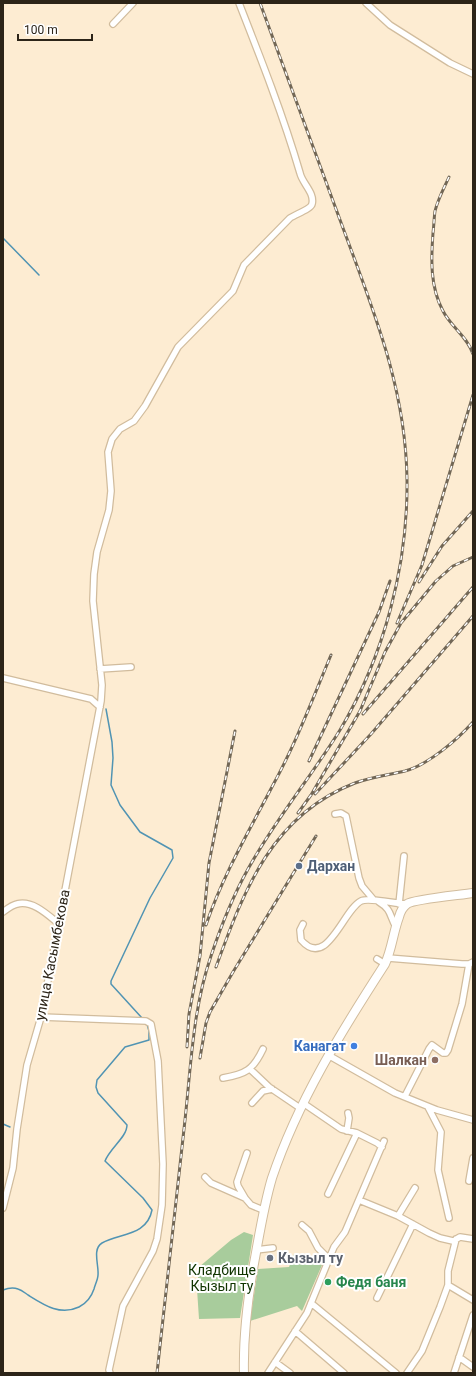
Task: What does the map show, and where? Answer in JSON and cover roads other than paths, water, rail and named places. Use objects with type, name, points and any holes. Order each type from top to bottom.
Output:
[{"type":"street","points":[[113,24],[133,3]]},
{"type":"street","name":"улица Касымбекова","points":[[3,1208],[13,1168],[17,1129],[27,1065],[41,1017],[101,704],[102,685],[93,601],[94,574],[97,552],[109,510],[111,491],[108,452],[112,439],[120,429],[134,421],[145,406],[178,346],[233,291],[244,265],[290,218],[298,212],[309,209],[312,204],[312,196],[301,177],[290,137],[239,3]]},
{"type":"street","points":[[366,3],[390,25],[450,63],[473,74]]},
{"type":"street","points":[[100,669],[131,667]]},
{"type":"street","points":[[3,678],[91,699],[101,704]]},
{"type":"street","points":[[335,814],[341,813],[346,816],[362,886],[376,900],[387,908],[396,927]]},
{"type":"street","points":[[244,1373],[246,1314],[263,1210],[280,1157],[302,1106],[328,1055],[386,961],[403,904],[404,856]]},
{"type":"street","points":[[303,924],[300,930],[301,940],[311,946],[320,948],[334,935],[347,914],[356,904],[364,900],[376,900],[403,904],[473,892]]},
{"type":"street","points":[[3,912],[17,904],[26,904],[39,908],[59,924]]},
{"type":"street","points":[[377,959],[386,961],[471,963],[462,1004],[448,1050],[446,1053],[443,1053],[432,1045],[405,1096]]},
{"type":"street","points":[[41,1017],[146,1021],[151,1024],[158,1061],[163,1164],[162,1206],[158,1239],[123,1306],[109,1370],[110,1373]]},
{"type":"street","points":[[223,1078],[245,1072],[250,1069],[263,1049]]},
{"type":"street","points":[[328,1055],[395,1093],[428,1107],[473,1120]]},
{"type":"street","points":[[250,1069],[272,1089],[341,1129],[357,1133],[382,1147]]},
{"type":"street","points":[[252,1103],[263,1091],[272,1089]]},
{"type":"street","points":[[428,1107],[441,1132],[438,1170],[449,1218]]},
{"type":"street","points":[[347,1131],[349,1118],[348,1113]]},
{"type":"street","points":[[328,1194],[357,1133]]},
{"type":"street","points":[[268,1373],[307,1314],[329,1259],[345,1232],[384,1141]]},
{"type":"street","points":[[247,1153],[237,1182],[238,1186],[251,1205],[263,1210]]},
{"type":"street","points":[[469,1181],[473,1158]]},
{"type":"street","points":[[205,1177],[216,1186],[245,1198]]},
{"type":"street","points":[[398,1216],[414,1188]]},
{"type":"street","points":[[359,1200],[398,1216],[440,1238],[453,1241],[460,1237],[473,1239]]},
{"type":"street","points":[[377,1298],[413,1224]]},
{"type":"street","points":[[302,1225],[309,1231],[318,1248],[329,1259]]},
{"type":"street","points":[[407,1373],[424,1347],[440,1307],[448,1285],[448,1271],[456,1239]]},
{"type":"street","points":[[256,1250],[273,1248]]},
{"type":"street","points":[[448,1285],[473,1300]]},
{"type":"street","points":[[311,1303],[396,1373]]},
{"type":"street","points":[[454,1373],[473,1315]]},
{"type":"street","points":[[295,1331],[344,1373]]},
{"type":"street","points":[[459,1356],[473,1366]]},
{"type":"street","points":[[275,1362],[290,1373]]},
{"type":"waterway","points":[[3,238],[39,275]]},
{"type":"waterway","points":[[106,709],[112,742],[113,758],[111,785],[120,805],[140,832],[172,850],[173,858],[150,898],[111,981],[111,984],[142,1018]]},
{"type":"waterway","points":[[3,1290],[9,1288],[19,1289],[46,1306],[59,1310],[79,1307],[90,1298],[98,1277],[97,1249],[99,1246],[109,1240],[139,1229],[145,1225],[149,1218],[152,1210],[143,1198],[105,1161],[107,1156],[124,1134],[127,1125],[98,1093],[96,1087],[97,1080],[125,1047],[149,1040],[147,1024]]},
{"type":"waterway","points":[[3,1124],[10,1127]]},
{"type":"railway","points":[[157,1373],[196,1016],[205,976],[223,922],[248,869],[281,816],[340,730],[356,702],[369,672],[381,641],[398,577],[406,512],[407,480],[405,446],[401,414],[386,351],[366,290],[260,3]]},
{"type":"railway","points":[[449,177],[439,198],[435,211],[432,273],[439,302],[446,317],[467,342],[473,354]]},
{"type":"railway","points":[[397,623],[422,565],[473,395]]},
{"type":"railway","points":[[419,582],[442,546],[473,511]]},
{"type":"railway","points":[[298,813],[311,795],[360,711],[385,652],[401,623],[436,581],[453,566],[473,557]]},
{"type":"railway","points":[[309,761],[379,612],[390,581]]},
{"type":"railway","points":[[363,714],[473,587]]},
{"type":"railway","points":[[315,794],[371,734],[473,616]]},
{"type":"railway","points":[[206,925],[228,871],[289,753],[331,655]]},
{"type":"railway","points":[[216,967],[250,883],[265,858],[282,835],[302,814],[326,797],[355,783],[414,768],[442,751],[473,722]]},
{"type":"railway","points":[[187,1047],[189,1014],[200,956],[209,863],[235,731]]},
{"type":"railway","points":[[200,1058],[206,1023],[210,1012],[316,836]]},
{"type":"place","name":"Дархан","points":[[299,866]]},
{"type":"place","name":"Канагат","points":[[354,1046]]},
{"type":"place","name":"Шалкан","points":[[435,1060]]},
{"type":"place","name":"Кызыл ту","points":[[270,1258]]},
{"type":"place","name":"Федя баня","points":[[328,1282]]},
{"type":"park label","name":"Кладбище Кызыл ту","points":[[222,1278]]}]
